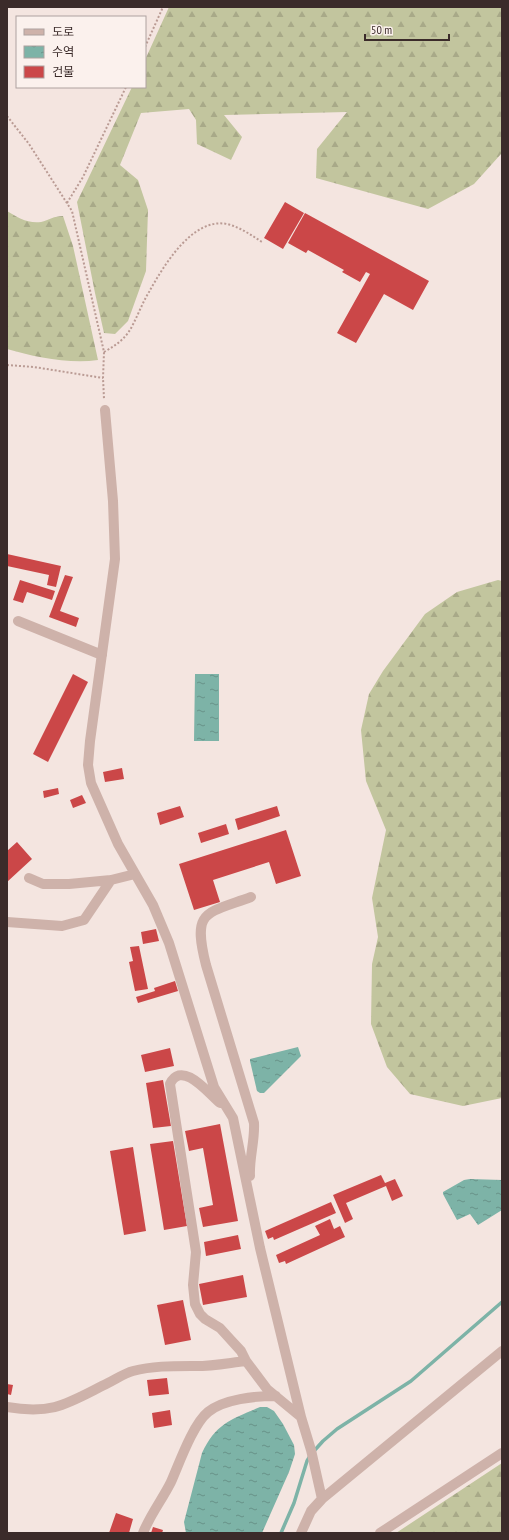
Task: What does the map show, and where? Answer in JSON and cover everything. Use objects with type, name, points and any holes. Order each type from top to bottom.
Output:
[{"type":"street","points":[[105,410],[113,500],[115,559],[88,765],[91,783],[118,844],[153,905],[169,943],[214,1087],[233,1118],[260,1248],[322,1499]]},
{"type":"street","points":[[18,621],[102,654]]},
{"type":"street","points":[[29,878],[43,884],[69,884],[111,880],[135,874]]},
{"type":"street","points":[[7,922],[62,926],[84,920],[111,880]]},
{"type":"street","points":[[251,897],[210,912],[204,918],[200,930],[202,949],[206,965],[254,1123],[255,1135],[250,1170],[251,1202]]},
{"type":"street","points":[[228,1110],[195,1079],[183,1075],[173,1079],[170,1088],[196,1252],[193,1294],[200,1314],[220,1328],[241,1351],[246,1361],[267,1389],[301,1417]]},
{"type":"street","points":[[301,1533],[311,1511],[322,1499],[502,1351]]},
{"type":"street","points":[[7,1408],[31,1411],[51,1409],[70,1403],[132,1371],[163,1366],[192,1366],[246,1361]]},
{"type":"street","points":[[143,1533],[148,1521],[170,1484],[195,1428],[208,1412],[222,1404],[244,1399],[276,1396]]},
{"type":"street","points":[[380,1533],[502,1453]]},
{"type":"path","points":[[146,45],[163,7]]},
{"type":"path","points":[[67,203],[83,177],[126,88]]},
{"type":"path","points":[[7,116],[29,144],[72,210],[104,352],[103,384],[105,410]]},
{"type":"path","points":[[104,352],[117,344],[128,333],[149,292],[171,257],[187,238],[208,225],[226,224],[241,229],[262,242]]},
{"type":"path","points":[[7,365],[34,367],[103,378]]},
{"type":"green space","points":[[169,7],[502,7],[501,154],[474,184],[428,209],[316,178],[317,149],[347,112],[224,115],[242,137],[231,160],[197,144],[196,120],[189,109],[141,113],[120,165],[138,180],[148,210],[146,271],[128,321],[115,334],[104,333],[77,202],[132,88],[146,88],[146,58]]},
{"type":"green space","points":[[7,211],[23,220],[32,222],[41,222],[54,217],[63,216],[73,246],[98,360],[75,361],[52,359],[7,349]]},
{"type":"green space","points":[[498,580],[502,581],[502,1098],[463,1106],[410,1094],[387,1067],[371,1024],[372,964],[378,937],[372,898],[386,830],[366,781],[361,730],[369,694],[383,671],[425,614],[457,592]]},
{"type":"green space","points":[[502,1463],[502,1533],[396,1533]]},
{"type":"water","points":[[195,674],[219,674],[219,741],[194,741]]},
{"type":"water","points":[[298,1047],[301,1056],[264,1093],[257,1091],[250,1059]]},
{"type":"water","points":[[464,1180],[502,1180],[502,1210],[478,1225],[470,1214],[457,1220],[443,1194],[443,1192]]},
{"type":"water","points":[[260,1407],[267,1407],[274,1411],[294,1445],[295,1454],[289,1472],[262,1533],[186,1533],[184,1522],[202,1453],[207,1443],[219,1428],[226,1423]]},
{"type":"building","points":[[285,202],[304,213],[283,249],[264,238]]},
{"type":"building","points":[[305,213],[429,281],[413,310],[384,294],[356,343],[337,333],[370,274],[366,272],[360,282],[342,272],[344,270],[308,250],[306,253],[288,243]]},
{"type":"building","points":[[7,554],[61,566],[56,587],[47,585],[49,575],[7,566]]},
{"type":"building","points":[[65,575],[73,577],[60,611],[79,618],[76,627],[49,617]]},
{"type":"building","points":[[20,580],[55,591],[52,600],[27,592],[23,603],[13,600]]},
{"type":"building","points":[[73,674],[88,682],[48,762],[33,754]]},
{"type":"building","points":[[122,768],[124,779],[105,782],[103,772]]},
{"type":"building","points":[[58,788],[59,794],[44,798],[43,791]]},
{"type":"building","points":[[82,795],[86,803],[73,808],[70,800]]},
{"type":"building","points":[[180,806],[184,817],[160,825],[157,813]]},
{"type":"building","points":[[277,806],[280,816],[238,830],[235,819]]},
{"type":"building","points":[[226,824],[229,834],[201,843],[198,833]]},
{"type":"building","points":[[286,830],[301,876],[276,884],[269,862],[213,880],[220,902],[194,910],[179,864]]},
{"type":"building","points":[[17,842],[32,859],[7,882],[7,851]]},
{"type":"building","points":[[156,929],[159,941],[143,944],[141,932]]},
{"type":"building","points":[[139,946],[148,989],[135,991],[129,962],[133,961],[130,947]]},
{"type":"building","points":[[175,981],[178,991],[138,1003],[136,997],[155,991],[154,988]]},
{"type":"building","points":[[170,1048],[174,1066],[145,1072],[141,1055]]},
{"type":"building","points":[[163,1080],[171,1126],[153,1128],[146,1083]]},
{"type":"building","points":[[220,1124],[238,1221],[203,1227],[199,1208],[213,1205],[203,1148],[189,1151],[185,1131]]},
{"type":"building","points":[[173,1141],[187,1226],[164,1230],[150,1144]]},
{"type":"building","points":[[133,1147],[146,1231],[124,1235],[110,1151]]},
{"type":"building","points":[[381,1175],[385,1183],[395,1179],[403,1196],[392,1201],[386,1186],[346,1203],[353,1219],[345,1223],[333,1195]]},
{"type":"building","points":[[331,1202],[336,1213],[274,1240],[273,1237],[268,1239],[265,1231]]},
{"type":"building","points":[[330,1219],[334,1229],[340,1226],[345,1237],[286,1264],[285,1261],[279,1263],[276,1255],[320,1235],[315,1226]]},
{"type":"building","points":[[238,1235],[241,1249],[206,1256],[204,1242]]},
{"type":"building","points":[[243,1275],[247,1297],[203,1305],[199,1284]]},
{"type":"building","points":[[183,1300],[191,1340],[165,1345],[157,1305]]},
{"type":"building","points":[[167,1378],[169,1394],[149,1396],[147,1380]]},
{"type":"building","points":[[7,1384],[13,1385],[11,1395],[7,1394]]},
{"type":"building","points":[[170,1410],[172,1425],[154,1428],[152,1413]]},
{"type":"building","points":[[116,1513],[133,1519],[129,1533],[109,1533]]},
{"type":"building","points":[[153,1527],[163,1530],[162,1533],[151,1533]]},
{"type":"waterway","points":[[314,1451],[337,1429],[411,1381],[502,1302]]},
{"type":"waterway","points":[[281,1533],[294,1503],[307,1461],[310,1456]]}]
